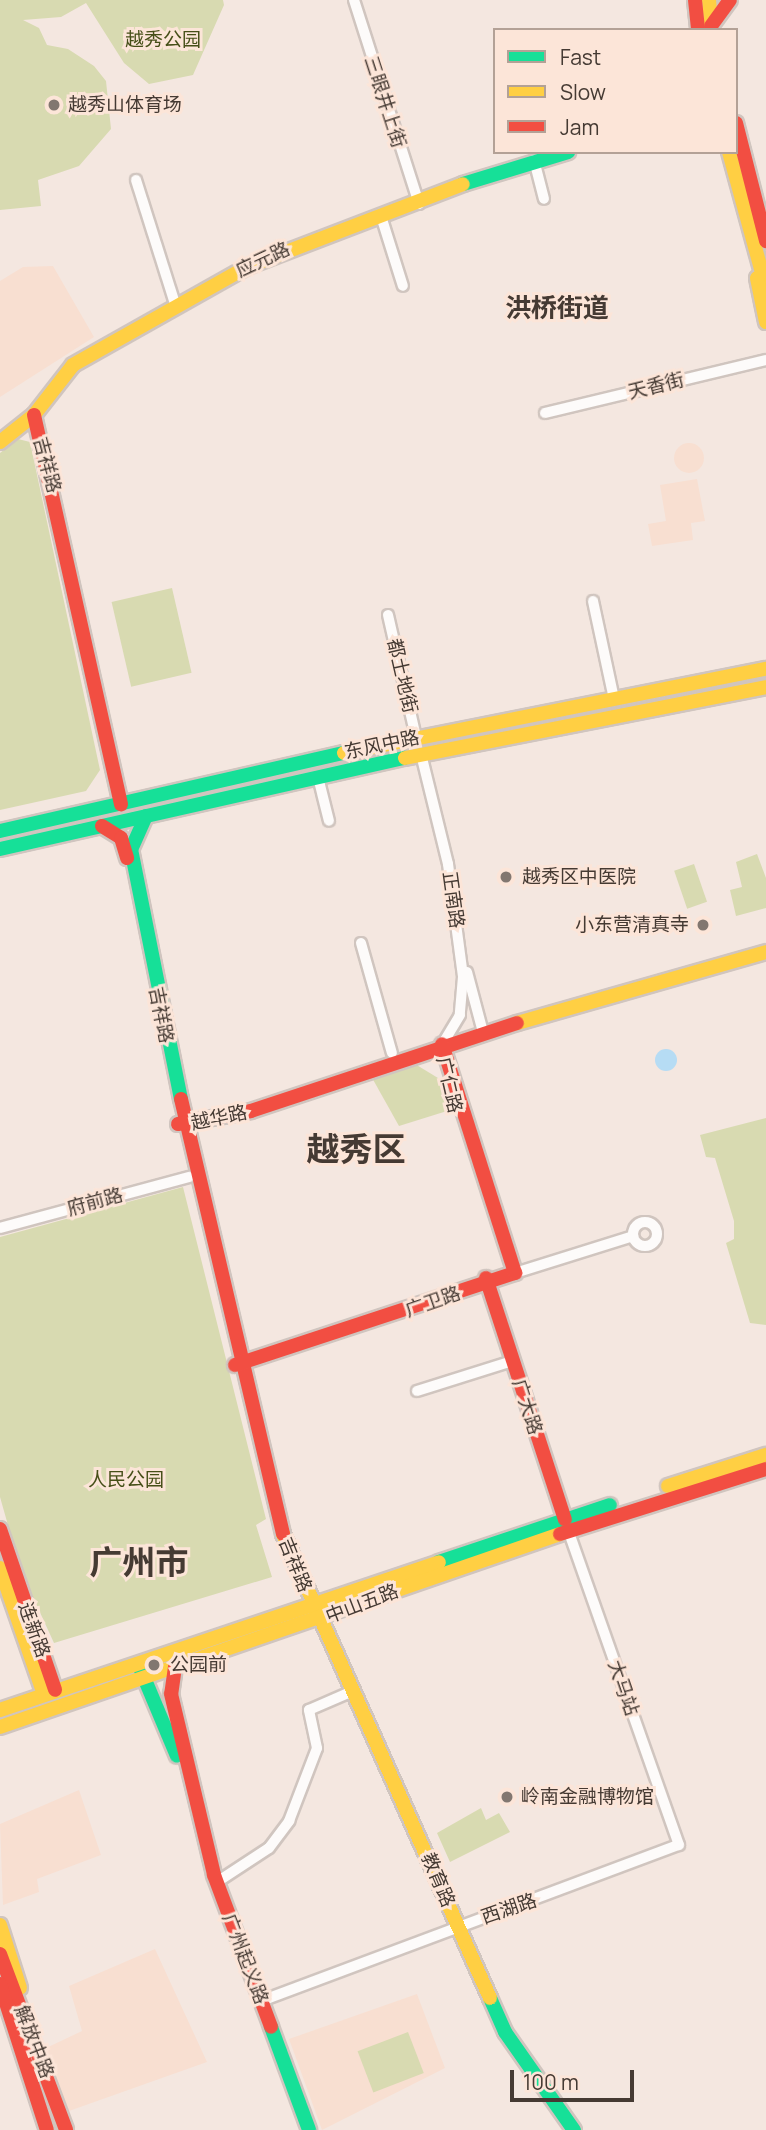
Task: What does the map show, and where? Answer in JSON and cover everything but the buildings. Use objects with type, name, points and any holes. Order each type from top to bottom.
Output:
[{"type":"main road","points":[[695,0],[707,28]]},
{"type":"main road","points":[[707,28],[709,0]]},
{"type":"main road","points":[[708,28],[730,0]]},
{"type":"main road","points":[[719,11],[739,0]]},
{"type":"main road","points":[[738,131],[766,242]]},
{"type":"main road","name":"应元路","points":[[0,442],[34,415],[73,365],[174,304],[289,247],[419,204],[534,160],[560,154]]},
{"type":"main road","points":[[730,154],[766,287]]},
{"type":"main road","points":[[748,225],[766,322]]},
{"type":"main road","name":"吉祥路","points":[[34,415],[121,804]]},
{"type":"main road","name":"东风中路","points":[[0,831],[416,737],[766,669]]},
{"type":"main road","name":"东风中路","points":[[0,849],[421,754],[766,687]]},
{"type":"main road","name":"吉祥路","points":[[146,816],[131,849],[182,1124],[189,1177],[239,1364]]},
{"type":"main road","name":"吉祥路","points":[[102,826],[117,833],[126,850],[182,1124],[279,1526],[308,1607],[321,1620]]},
{"type":"main road","name":"越华路","points":[[182,1124],[267,1106],[442,1044],[766,952]]},
{"type":"main road","name":"越华路","points":[[182,1124],[393,1053],[442,1044]]},
{"type":"main road","name":"广仁路","points":[[442,1044],[511,1272]]},
{"type":"main road","name":"广卫路","points":[[239,1364],[511,1272]]},
{"type":"main road","name":"广大路","points":[[487,1280],[566,1525]]},
{"type":"main road","points":[[722,1475],[766,1455]]},
{"type":"main road","points":[[722,1475],[766,1469]]},
{"type":"main road","name":"中山五路","points":[[0,1710],[134,1663],[722,1475]]},
{"type":"main road","name":"中山五路","points":[[0,1727],[321,1620],[566,1525]]},
{"type":"main road","name":"连新路","points":[[0,1529],[50,1692]]},
{"type":"main road","name":"连新路","points":[[0,1568],[50,1692]]},
{"type":"main road","name":"教育路","points":[[321,1620],[355,1690],[505,2032],[574,2130]]},
{"type":"main road","name":"广州起义路","points":[[134,1663],[146,1677],[190,1786]]},
{"type":"main road","name":"广州起义路","points":[[175,1668],[171,1694],[190,1786],[217,1882],[309,2130]]},
{"type":"main road","points":[[0,1925],[29,2027]]},
{"type":"main road","name":"解放中路","points":[[0,1955],[66,2130]]},
{"type":"main road","name":"解放中路","points":[[0,1984],[13,2033],[47,2130]]},
{"type":"main road","points":[[0,2004],[13,2033]]},
{"type":"street","name":"三眼井上街","points":[[354,0],[419,204]]},
{"type":"street","points":[[534,160],[544,199]]},
{"type":"street","points":[[136,180],[174,304]]},
{"type":"street","points":[[381,216],[403,286]]},
{"type":"street","name":"天香街","points":[[545,413],[766,360]]},
{"type":"street","points":[[593,601],[614,699]]},
{"type":"street","name":"都土地街","points":[[388,615],[416,737]]},
{"type":"street","name":"正南路","points":[[421,754],[459,941],[463,1001],[442,1044]]},
{"type":"street","points":[[318,777],[328,821]]},
{"type":"street","points":[[459,941],[483,1032]]},
{"type":"street","points":[[361,943],[393,1053]]},
{"type":"street","name":"府前路","points":[[0,1228],[189,1177]]},
{"type":"street","name":"广卫路","points":[[511,1272],[633,1237]]},
{"type":"street","points":[[417,1391],[512,1361]]},
{"type":"street","name":"大马站","points":[[566,1525],[679,1845]]},
{"type":"street","points":[[217,1882],[269,1848],[289,1821],[317,1748],[309,1710],[355,1690]]},
{"type":"street","name":"西湖路","points":[[261,2001],[679,1845]]},
{"type":"shaded area","points":[[53,266],[94,337],[0,397],[0,281],[23,267]]},
{"type":"shaded area","points":[[689,443],[700,447],[704,458],[700,469],[689,473],[678,469],[674,458],[678,447]]},
{"type":"shaded area","points":[[697,479],[705,521],[691,523],[693,540],[652,546],[648,524],[666,521],[660,485]]},
{"type":"shaded area","points":[[79,1790],[101,1855],[37,1879],[39,1892],[3,1905],[0,1824]]},
{"type":"shaded area","points":[[155,1949],[207,2062],[69,2111],[44,2049],[82,2031],[69,1986]]},
{"type":"shaded area","points":[[417,1994],[445,2068],[322,2130],[289,2039]]},
{"type":"green space","name":"越秀山体育场","points":[[0,0],[223,0],[224,5],[193,75],[149,84],[124,63],[86,3],[61,17],[23,20],[39,28],[47,45],[68,49],[94,66],[106,81],[111,129],[79,166],[38,180],[41,206],[0,210]]},
{"type":"green space","points":[[18,439],[30,442],[100,770],[86,791],[0,810],[0,453]]},
{"type":"green space","points":[[172,588],[192,673],[131,687],[112,602]]},
{"type":"green space","points":[[757,854],[766,878],[766,908],[736,916],[730,890],[742,887],[736,862]]},
{"type":"green space","points":[[694,864],[707,902],[687,909],[674,871]]},
{"type":"green space","points":[[415,1064],[438,1078],[447,1111],[399,1126],[371,1076]]},
{"type":"green space","points":[[766,1118],[766,1325],[750,1323],[726,1243],[734,1239],[734,1221],[715,1158],[706,1157],[700,1135]]},
{"type":"green space","name":"人民公园","points":[[183,1187],[266,1519],[256,1525],[272,1577],[54,1643],[21,1571],[0,1497],[0,1237]]},
{"type":"green space","points":[[481,1808],[486,1820],[499,1813],[510,1832],[450,1862],[437,1833]]},
{"type":"green space","points":[[408,2032],[424,2073],[373,2092],[358,2051]]},
{"type":"water","points":[[666,1049],[674,1052],[677,1060],[674,1068],[666,1071],[658,1068],[655,1060],[658,1052]]},
{"type":"traffic: fast","points":[[463,184],[561,154]]},
{"type":"traffic: fast","points":[[0,831],[344,753]]},
{"type":"traffic: fast","points":[[0,849],[405,758]]},
{"type":"traffic: fast","points":[[146,816],[131,849],[181,1099]]},
{"type":"traffic: fast","points":[[439,1562],[610,1505]]},
{"type":"traffic: fast","points":[[140,1668],[177,1756]]},
{"type":"traffic: fast","points":[[490,1998],[505,2032],[574,2130]]},
{"type":"traffic: fast","points":[[271,2027],[309,2130]]},
{"type":"traffic: slow","points":[[709,0],[711,25]]},
{"type":"traffic: slow","points":[[730,154],[766,287]]},
{"type":"traffic: slow","points":[[0,442],[34,415],[73,365],[247,267],[463,184]]},
{"type":"traffic: slow","points":[[757,278],[766,322]]},
{"type":"traffic: slow","points":[[344,753],[766,669]]},
{"type":"traffic: slow","points":[[405,758],[766,687]]},
{"type":"traffic: slow","points":[[517,1023],[766,952]]},
{"type":"traffic: slow","points":[[668,1486],[766,1455]]},
{"type":"traffic: slow","points":[[283,1534],[490,1998]]},
{"type":"traffic: slow","points":[[0,1727],[560,1534]]},
{"type":"traffic: slow","points":[[0,1710],[439,1562]]},
{"type":"traffic: slow","points":[[0,1568],[44,1694]]},
{"type":"traffic: slow","points":[[0,1925],[20,1988]]},
{"type":"traffic: jam","points":[[695,0],[698,28]]},
{"type":"traffic: jam","points":[[711,26],[730,0]]},
{"type":"traffic: jam","points":[[738,131],[766,241]]},
{"type":"traffic: jam","points":[[34,415],[121,804]]},
{"type":"traffic: jam","points":[[102,826],[121,838],[127,858]]},
{"type":"traffic: jam","points":[[178,1124],[251,1111],[517,1023]]},
{"type":"traffic: jam","points":[[235,1365],[515,1273],[442,1044]]},
{"type":"traffic: jam","points":[[181,1099],[283,1534]]},
{"type":"traffic: jam","points":[[486,1278],[565,1519]]},
{"type":"traffic: jam","points":[[560,1534],[766,1469]]},
{"type":"traffic: jam","points":[[0,1529],[55,1690]]},
{"type":"traffic: jam","points":[[175,1667],[171,1694],[214,1875],[271,2027]]},
{"type":"traffic: jam","points":[[0,1954],[66,2130]]},
{"type":"traffic: jam","points":[[0,1984],[47,2130]]},
{"type":"place","name":"越秀山体育场","points":[[54,105]]},
{"type":"place","name":"越秀区中医院","points":[[506,877]]},
{"type":"place","name":"小东营清真寺","points":[[703,925]]},
{"type":"place","name":"公园前","points":[[154,1665]]},
{"type":"place","name":"岭南金融博物馆","points":[[507,1797]]},
{"type":"district","name":"洪桥街道","points":[[557,308]]},
{"type":"district","name":"越秀区","points":[[356,1149]]},
{"type":"district","name":"广州市","points":[[139,1562]]},
{"type":"park label","name":"越秀公园","points":[[163,40]]}]
